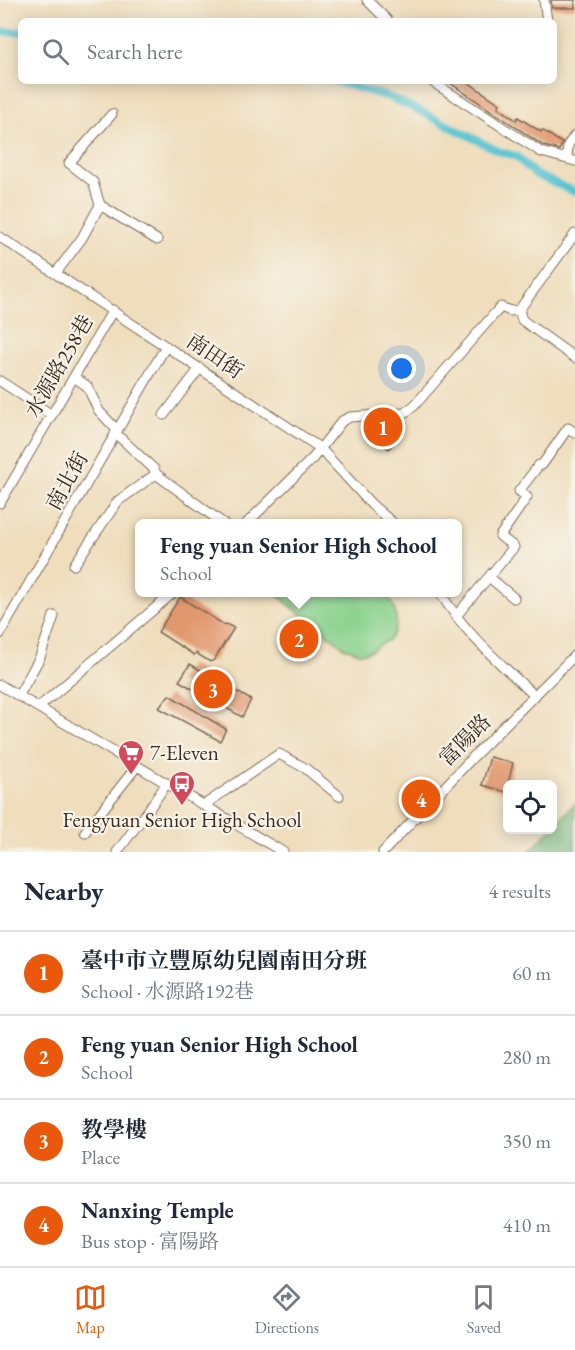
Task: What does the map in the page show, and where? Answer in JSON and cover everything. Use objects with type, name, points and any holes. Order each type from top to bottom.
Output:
[{"type":"street","points":[[367,0],[385,18]]},
{"type":"street","points":[[544,0],[547,18]]},
{"type":"street","points":[[436,84],[541,152],[571,159],[568,145],[575,135]]},
{"type":"street","points":[[112,114],[69,163],[93,182],[100,205],[157,240]]},
{"type":"street","points":[[56,273],[82,237],[100,205]]},
{"type":"street","points":[[251,519],[313,458],[342,421],[350,417],[404,413],[414,406],[496,312],[501,308],[510,311],[519,310],[575,234]]},
{"type":"street","name":"南田街","points":[[0,237],[320,448],[371,504],[388,519]]},
{"type":"street","name":"水源路258巷","points":[[0,502],[113,310]]},
{"type":"street","points":[[519,310],[522,320],[575,358]]},
{"type":"street","name":"南北街","points":[[0,634],[166,346]]},
{"type":"street","points":[[164,415],[200,368]]},
{"type":"street","points":[[74,377],[87,386],[99,411],[116,432],[154,469],[156,474],[217,519]]},
{"type":"street","points":[[0,381],[52,415]]},
{"type":"street","points":[[456,616],[514,547],[500,536],[526,497],[519,491],[539,465],[542,465],[568,428],[575,433]]},
{"type":"street","points":[[74,566],[118,501],[156,474]]},
{"type":"street","points":[[489,577],[514,598]]},
{"type":"street","points":[[39,706],[168,597]]},
{"type":"street","points":[[443,597],[475,639],[535,696]]},
{"type":"street","points":[[19,695],[40,657],[54,616]]},
{"type":"street","name":"富陽路","points":[[383,852],[474,756],[575,656]]},
{"type":"street","points":[[0,685],[284,852]]},
{"type":"street","points":[[204,805],[279,754],[305,768],[339,796]]},
{"type":"street","points":[[85,832],[137,766]]},
{"type":"street","points":[[117,852],[166,783]]},
{"type":"green space","points":[[279,597],[388,597],[396,614],[396,626],[391,637],[367,652],[355,652],[344,647]]},
{"type":"green space","points":[[575,803],[575,852],[529,852],[546,834],[557,834],[557,823]]},
{"type":"building","points":[[551,0],[575,0],[575,8],[552,8]]},
{"type":"building","points":[[451,84],[470,84],[500,104],[498,107],[516,120],[518,117],[562,143],[559,150],[544,146]]},
{"type":"building","points":[[385,421],[391,423],[396,421],[403,427],[389,449],[374,439],[378,431],[373,429],[372,423],[383,424]]},
{"type":"building","points":[[180,597],[224,625],[234,628],[214,660],[210,662],[196,653],[194,655],[158,632]]},
{"type":"building","points":[[190,664],[251,700],[242,717],[179,681]]},
{"type":"building","points":[[169,695],[226,729],[220,741],[159,708]]},
{"type":"building","points":[[490,757],[513,763],[509,780],[503,780],[503,791],[482,785]]},
{"type":"waterway","points":[[0,32],[18,32]]},
{"type":"waterway","points":[[344,84],[389,97],[422,112],[498,151],[516,156],[536,175],[575,192]]},
{"type":"place","name":"臺中市立豐原幼兒園南田分班","points":[[383,427]]},
{"type":"place","name":"Feng yuan Senior High School","points":[[299,639]]},
{"type":"place","name":"教學樓","points":[[213,689]]},
{"type":"place","name":"7-Eleven","points":[[131,776]]},
{"type":"place","name":"Nanxing Temple","points":[[421,799]]},
{"type":"place","name":"Fengyuan Senior High School","points":[[182,807]]}]
